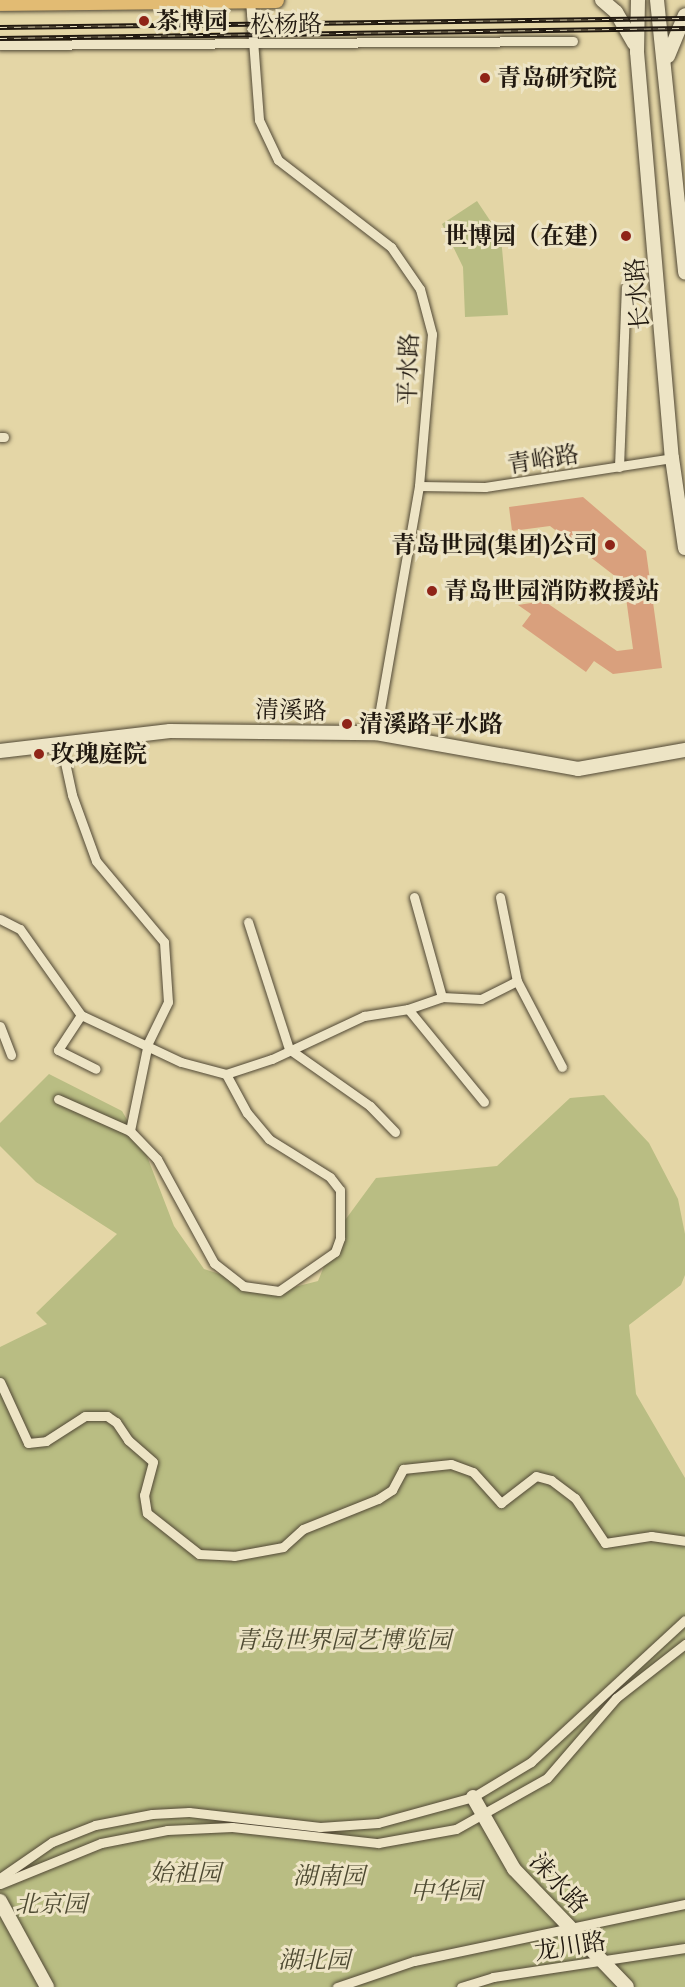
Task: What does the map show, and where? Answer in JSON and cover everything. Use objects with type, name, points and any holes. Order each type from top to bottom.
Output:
[{"type":"highway","points":[[0,3],[276,0]]},
{"type":"street","name":"平水路","points":[[250,0],[259,120],[278,160],[391,248],[420,289],[432,334],[419,486],[376,733]]},
{"type":"street","points":[[602,0],[628,29],[637,52]]},
{"type":"street","name":"长水路","points":[[638,0],[637,52],[672,458],[685,548]]},
{"type":"street","name":"长水路","points":[[657,0],[666,61],[685,273]]},
{"type":"street","points":[[666,61],[685,15]]},
{"type":"street","name":"松杨路","points":[[0,45],[573,41]]},
{"type":"street","points":[[619,467],[626,286]]},
{"type":"street","name":"青峪路","points":[[419,486],[485,487],[672,458]]},
{"type":"street","name":"清溪路","points":[[0,751],[170,731],[376,733],[578,769],[685,750]]},
{"type":"street","points":[[62,744],[72,795],[96,861],[164,942],[168,1002],[148,1043],[130,1131]]},
{"type":"street","points":[[414,897],[442,997]]},
{"type":"street","points":[[500,897],[517,981],[562,1067]]},
{"type":"street","points":[[0,919],[20,929],[81,1015],[148,1043],[181,1062],[226,1074],[289,1050],[364,1016],[408,1009],[442,997],[481,999],[517,981]]},
{"type":"street","points":[[248,922],[289,1050],[370,1106],[395,1132]]},
{"type":"street","points":[[408,1009],[484,1102]]},
{"type":"street","points":[[81,1015],[58,1050],[96,1069]]},
{"type":"street","points":[[0,1026],[12,1055]]},
{"type":"street","points":[[58,1099],[130,1131],[157,1159],[214,1263],[243,1286],[279,1291],[335,1252],[340,1238],[340,1190],[330,1177],[269,1138],[247,1113],[226,1074]]},
{"type":"street","points":[[0,1382],[28,1443],[45,1441],[85,1416],[106,1416],[116,1422],[128,1440],[153,1462],[144,1495],[147,1513],[199,1554],[234,1556],[283,1547],[303,1529],[378,1499],[392,1490],[403,1469],[451,1464],[473,1472],[501,1503],[536,1476],[551,1480],[575,1498],[605,1543],[651,1536],[685,1541]]},
{"type":"street","points":[[0,1878],[52,1842],[95,1825],[152,1814],[189,1812],[320,1827],[378,1823],[473,1797],[531,1762],[685,1620]]},
{"type":"street","points":[[0,1884],[101,1844],[167,1830],[232,1827],[378,1843],[420,1839],[482,1816],[547,1778],[616,1698],[685,1644]]},
{"type":"street","name":"涞水路","points":[[473,1797],[514,1869],[570,1928],[605,1960],[627,1987]]},
{"type":"street","points":[[0,1901],[47,1987]]},
{"type":"street","points":[[338,1987],[414,1961],[685,1904]]},
{"type":"street","name":"龙川路","points":[[461,1987],[493,1977],[685,1948]]},
{"type":"green space","points":[[477,201],[501,237],[508,315],[465,317],[463,267],[442,224]]},
{"type":"green space","name":"青岛世界园艺博览园","points":[[49,1074],[122,1111],[145,1151],[174,1226],[204,1269],[275,1292],[318,1281],[340,1227],[376,1178],[497,1166],[570,1098],[604,1095],[649,1143],[678,1199],[685,1234],[685,1275],[681,1285],[629,1325],[636,1394],[685,1478],[685,1987],[0,1987],[0,1347],[47,1324],[36,1313],[117,1234],[36,1182],[0,1146],[0,1123]]},
{"type":"building","points":[[583,497],[646,551],[662,668],[613,674],[594,661],[586,672],[522,626],[531,614],[518,605],[544,601],[617,651],[633,649],[624,583],[550,526],[512,531],[509,507]]},
{"type":"railway","points":[[0,27],[685,18]]},
{"type":"railway","points":[[0,38],[685,28]]},
{"type":"place","name":"茶博园","points":[[144,21]]},
{"type":"place","name":"青岛研究院","points":[[485,78]]},
{"type":"place","name":"世博园（在建）","points":[[626,236]]},
{"type":"place","name":"青岛世园(集团)公司","points":[[610,545]]},
{"type":"place","name":"青岛世园消防救援站","points":[[432,591]]},
{"type":"place","name":"清溪路平水路","points":[[347,724]]},
{"type":"place","name":"玫瑰庭院","points":[[39,754]]},
{"type":"park label","name":"始祖园","points":[[185,1873]]},
{"type":"park label","name":"湖南园","points":[[329,1876]]},
{"type":"park label","name":"中华园","points":[[446,1891]]},
{"type":"park label","name":"北京园","points":[[51,1904]]},
{"type":"park label","name":"湖北园","points":[[314,1960]]}]
